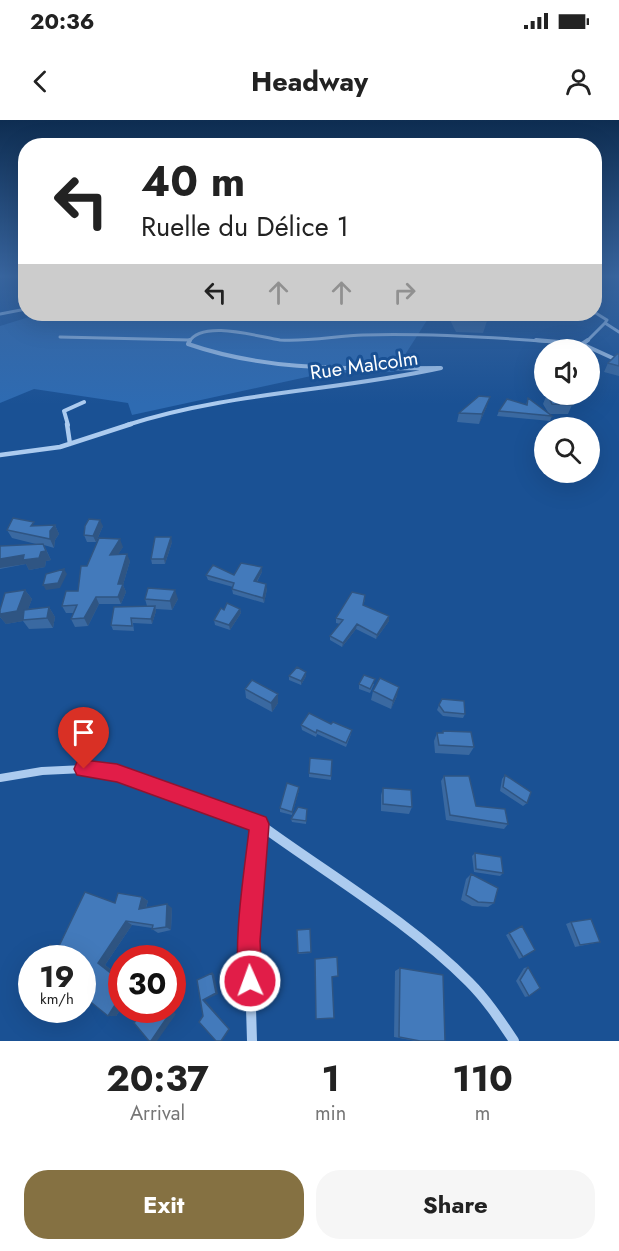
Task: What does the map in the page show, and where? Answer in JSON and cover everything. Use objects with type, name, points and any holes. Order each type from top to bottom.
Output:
[{"type":"street","points":[[604,318],[605,323]]},
{"type":"street","points":[[605,323],[619,332]]},
{"type":"street","points":[[590,339],[605,323]]},
{"type":"street","name":"Rue Malcolm","points":[[0,455],[70,444],[143,420],[244,397],[410,375],[441,368],[333,368],[273,364],[214,355],[188,344],[190,340],[204,331],[218,330],[283,340],[362,335],[472,335],[534,340]]},
{"type":"street","points":[[60,337],[190,340]]},
{"type":"street","name":"Rue Malcolm","points":[[600,352],[616,360]]},
{"type":"street","points":[[70,444],[70,433],[64,411],[84,402]]},
{"type":"street","points":[[0,778],[42,771],[84,769],[117,773],[259,824],[408,930],[469,982],[495,1012],[514,1041]]},
{"type":"street","points":[[252,1041],[249,941],[259,824]]},
{"type":"shaded area","points":[[18,320],[427,321],[394,372],[325,373],[132,415],[128,403],[34,389],[0,403],[0,326]]},
{"type":"building","points":[[619,354],[619,366],[608,363]]},
{"type":"building","points":[[479,396],[490,397],[482,414],[459,413]]},
{"type":"building","points":[[528,398],[534,405],[552,416],[499,411],[507,399],[527,405]]},
{"type":"building","points":[[13,518],[34,522],[31,526],[55,525],[50,531],[50,539],[7,530]]},
{"type":"building","points":[[89,519],[100,520],[93,536],[84,535]]},
{"type":"building","points":[[155,537],[171,537],[164,559],[151,559]]},
{"type":"building","points":[[99,538],[120,539],[110,555],[127,554],[118,584],[123,584],[118,597],[96,597],[84,618],[71,619],[77,605],[62,606],[66,591],[78,591],[81,566],[87,566]]},
{"type":"building","points":[[43,544],[46,551],[41,552],[39,558],[23,560],[24,555],[0,559],[0,546]]},
{"type":"building","points":[[241,563],[262,567],[254,581],[266,584],[263,598],[232,589],[234,583],[206,575],[213,565],[234,575]]},
{"type":"building","points":[[64,569],[58,583],[43,585],[46,574]]},
{"type":"building","points":[[148,588],[175,590],[170,601],[145,599]]},
{"type":"building","points":[[25,590],[17,611],[0,614],[5,593]]},
{"type":"building","points":[[352,592],[365,595],[363,605],[389,616],[377,635],[357,624],[343,643],[330,636],[343,620],[336,618]]},
{"type":"building","points":[[227,603],[240,609],[229,625],[214,620],[221,608],[224,610]]},
{"type":"building","points":[[155,606],[151,619],[131,618],[132,626],[111,625],[114,607]]},
{"type":"building","points":[[49,607],[47,618],[23,620],[24,610]]},
{"type":"building","points":[[297,667],[306,672],[301,681],[289,676]]},
{"type":"building","points":[[364,675],[375,679],[370,689],[359,684]]},
{"type":"building","points":[[380,678],[399,687],[393,701],[373,691]]},
{"type":"building","points":[[252,680],[278,694],[271,703],[245,689]]},
{"type":"building","points":[[442,699],[464,701],[465,714],[444,712],[439,705]]},
{"type":"building","points":[[309,713],[331,724],[333,722],[352,730],[346,743],[317,730],[316,733],[301,725]]},
{"type":"building","points":[[443,731],[471,732],[474,747],[439,745],[437,733],[443,733]]},
{"type":"building","points":[[310,758],[332,760],[331,776],[309,773]]},
{"type":"building","points":[[505,775],[531,792],[527,803],[503,787]]},
{"type":"building","points":[[444,776],[469,776],[476,806],[505,809],[508,824],[450,815]]},
{"type":"building","points":[[287,783],[299,787],[292,812],[280,808]]},
{"type":"building","points":[[383,788],[411,790],[412,807],[383,804]]},
{"type":"building","points":[[298,807],[307,809],[306,821],[291,819]]},
{"type":"building","points":[[475,853],[501,857],[503,873],[476,869]]},
{"type":"building","points":[[471,874],[498,888],[494,903],[478,902],[466,895]]},
{"type":"building","points":[[85,892],[115,903],[118,893],[142,897],[139,909],[167,904],[166,927],[152,929],[153,925],[126,921],[98,963],[108,971],[108,1016],[96,1006],[96,945],[59,945]]},
{"type":"building","points":[[591,919],[600,942],[580,945],[571,922]]},
{"type":"building","points":[[522,926],[535,950],[523,957],[509,933]]},
{"type":"building","points":[[310,929],[311,952],[298,953],[297,930]]},
{"type":"building","points":[[337,957],[338,976],[332,977],[334,1018],[316,1019],[315,959]]},
{"type":"building","points":[[528,967],[540,988],[529,996],[520,980]]},
{"type":"building","points":[[400,968],[443,975],[445,1041],[420,1041],[399,1037]]},
{"type":"building","points":[[212,973],[216,993],[203,1000],[229,1029],[221,1041],[216,1041],[199,1022],[203,1016],[197,980]]},
{"type":"building","points":[[134,1023],[163,1023],[149,1041]]},
{"type":"route","points":[[84,769],[117,773],[259,824],[249,941],[250,981]]}]
